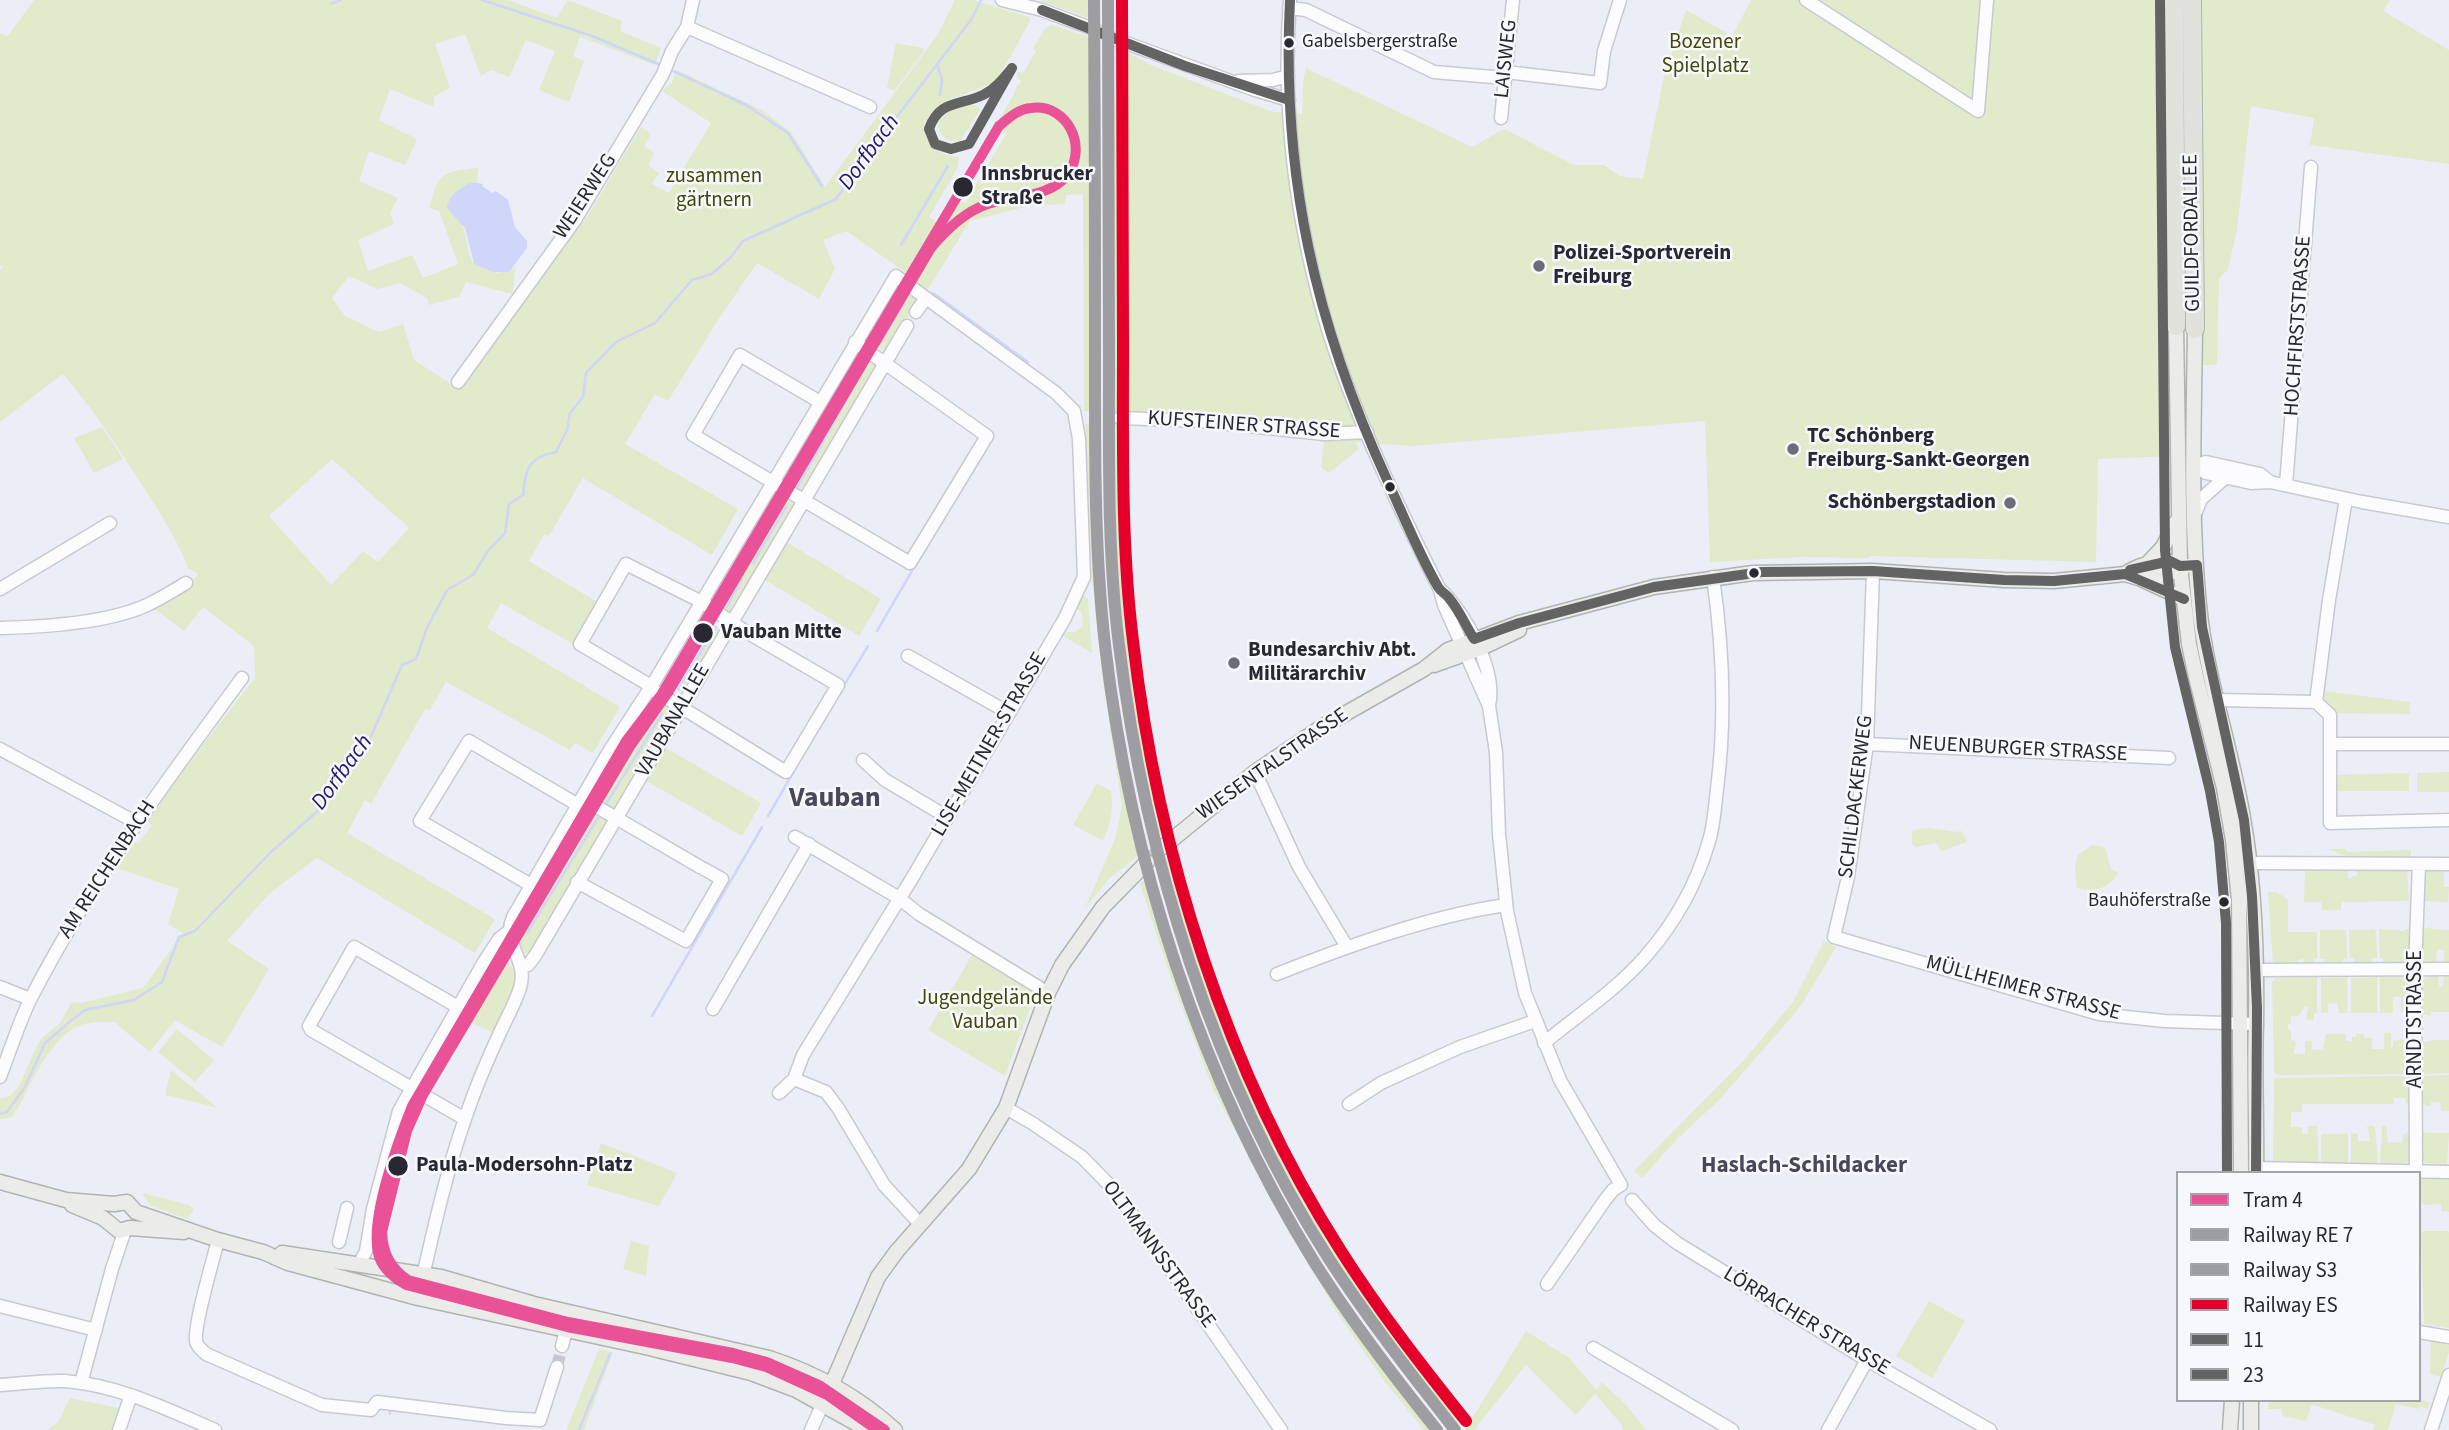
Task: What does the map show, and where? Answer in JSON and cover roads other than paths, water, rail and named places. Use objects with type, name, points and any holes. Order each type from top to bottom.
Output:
[{"type":"highway","name":"GUILDFORDALLEE","points":[[2174,0],[2176,326]]},
{"type":"highway","name":"GUILDFORDALLEE","points":[[2192,0],[2195,329]]},
{"type":"main road","name":"GUILDFORDALLEE","points":[[2176,326],[2180,566],[2196,677],[2222,778],[2233,841],[2240,922],[2239,1024],[2251,1171]]},
{"type":"main road","name":"GUILDFORDALLEE","points":[[2195,329],[2195,514],[2202,627],[2234,769],[2249,863],[2256,970],[2251,1171]]},
{"type":"main road","points":[[2177,467],[2194,466]]},
{"type":"main road","points":[[2178,517],[2163,547],[2136,572],[2184,599]]},
{"type":"main road","name":"WIESENTALSTRASSE","points":[[1163,847],[1255,772],[1329,722],[1423,668],[1470,647],[1521,629],[1531,621],[1589,603],[1713,577],[1787,571],[1872,571],[2054,581],[2136,572],[2171,573],[2180,566],[2197,565]]},
{"type":"main road","points":[[827,1393],[878,1278],[969,1168],[1006,1108],[1048,993],[1080,938],[1124,883],[1147,862]]},
{"type":"main road","points":[[0,1182],[66,1200],[114,1204],[127,1202],[136,1212],[186,1230],[418,1298],[567,1326],[751,1373],[781,1383],[807,1396],[827,1393]]},
{"type":"main road","points":[[66,1200],[75,1207],[94,1213],[119,1227],[186,1230]]},
{"type":"main road","points":[[114,1204],[109,1211],[119,1227]]},
{"type":"main road","points":[[119,1227],[135,1222],[136,1212]]},
{"type":"main road","points":[[263,1252],[423,1274],[552,1308],[769,1358],[827,1393],[876,1412],[895,1430]]},
{"type":"main road","points":[[336,1275],[350,1272],[359,1265]]},
{"type":"main road","points":[[552,1308],[567,1326]]},
{"type":"main road","points":[[567,1326],[590,1316]]},
{"type":"main road","points":[[827,1393],[868,1430]]},
{"type":"main road","points":[[2230,1430],[2232,1402]]},
{"type":"main road","points":[[2251,1402],[2251,1430]]},
{"type":"street","name":"WEIERWEG","points":[[458,382],[575,220],[687,27],[693,0]]},
{"type":"street","points":[[1003,0],[1042,9],[1096,30]]},
{"type":"street","name":"LAISWEG","points":[[1501,118],[1513,0]]},
{"type":"street","points":[[1547,1284],[1613,1190],[1621,1185],[1560,1080],[1535,1021],[1521,978],[1506,905],[1499,834],[1496,752],[1489,706],[1470,647],[1450,599],[1440,590],[1367,432],[1343,373],[1316,286],[1301,209],[1289,100],[1289,4],[1434,72],[1600,83],[1604,51],[1620,0]]},
{"type":"street","points":[[1806,0],[1978,111],[1987,0]]},
{"type":"street","points":[[687,27],[870,107]]},
{"type":"street","points":[[1115,39],[1289,100]]},
{"type":"street","points":[[1228,80],[1251,82],[1288,76]]},
{"type":"street","name":"HOCHFIRSTSTRASSE","points":[[2286,485],[2311,167]]},
{"type":"street","name":"VAUBANALLEE","points":[[412,1088],[499,939],[508,932],[513,917],[580,802],[896,276],[926,298]]},
{"type":"street","points":[[916,312],[926,298]]},
{"type":"street","name":"LISE-MEITNER-STRASSE","points":[[794,1079],[803,1055],[1009,713],[1084,577],[1079,439],[1074,411],[1056,393],[926,298]]},
{"type":"street","name":"VAUBANALLEE","points":[[418,1298],[440,1201],[465,1119],[487,1061],[520,990],[522,967],[528,965],[535,956],[907,326]]},
{"type":"street","points":[[820,402],[740,355],[693,435],[910,563],[987,436],[855,342]]},
{"type":"street","name":"KUFSTEINER STRASSE","points":[[1120,418],[1235,424],[1324,433],[1367,432]]},
{"type":"street","points":[[2194,466],[2206,462],[2260,474],[2270,482]]},
{"type":"street","points":[[2194,466],[2206,472],[2251,483],[2270,482],[2449,517]]},
{"type":"street","points":[[2195,514],[2201,499],[2225,477]]},
{"type":"street","points":[[2316,702],[2346,499]]},
{"type":"street","points":[[0,590],[110,523]]},
{"type":"street","points":[[626,564],[702,602],[733,622],[838,685],[786,772],[580,644],[626,564]]},
{"type":"street","name":"SCHILDACKERWEG","points":[[1834,937],[1848,877],[1867,744],[1872,571]]},
{"type":"street","points":[[1544,1043],[1588,1009],[1645,958],[1688,895],[1710,841],[1721,763],[1722,694],[1719,615],[1713,577]]},
{"type":"street","points":[[0,628],[46,626],[114,615],[145,606],[186,583]]},
{"type":"street","points":[[908,656],[1009,713]]},
{"type":"street","name":"AM REICHENBACH","points":[[0,1077],[30,999],[84,904],[136,822],[242,678]]},
{"type":"street","points":[[2217,700],[2316,702],[2330,715],[2330,823],[2449,820]]},
{"type":"street","points":[[531,885],[420,821],[469,740],[722,879],[686,941],[577,882]]},
{"type":"street","name":"NEUENBURGER STRASSE","points":[[1867,744],[2169,758]]},
{"type":"street","points":[[2330,744],[2449,744]]},
{"type":"street","points":[[0,749],[136,822]]},
{"type":"street","points":[[863,760],[885,780],[947,817]]},
{"type":"street","points":[[1255,772],[1299,867],[1347,947]]},
{"type":"street","points":[[795,837],[899,898],[919,914],[1048,993]]},
{"type":"street","points":[[713,1009],[809,844]]},
{"type":"street","points":[[2249,863],[2449,864]]},
{"type":"street","name":"ARNDTSTRASSE","points":[[2416,1171],[2415,969],[2419,864]]},
{"type":"street","points":[[1277,974],[1347,947],[1427,923],[1506,905]]},
{"type":"street","points":[[508,932],[522,967]]},
{"type":"street","name":"MÜLLHEIMER STRASSE","points":[[1834,937],[2099,1014],[2164,1021],[2256,1024]]},
{"type":"street","points":[[458,1007],[354,947],[310,1022],[311,1030],[465,1119]]},
{"type":"street","points":[[2256,970],[2449,969]]},
{"type":"street","points":[[0,987],[30,999]]},
{"type":"street","points":[[1349,1104],[1381,1083],[1460,1047],[1535,1021]]},
{"type":"street","points":[[779,1093],[794,1079],[826,1092],[884,1185],[920,1224]]},
{"type":"street","points":[[359,1265],[366,1251],[393,1127],[412,1088]]},
{"type":"street","name":"OLTMANNSSTRASSE","points":[[1006,1108],[1032,1122],[1082,1157],[1118,1194],[1281,1430]]},
{"type":"street","points":[[2251,1171],[2416,1171]]},
{"type":"street","points":[[2421,1171],[2449,1172]]},
{"type":"street","name":"LÖRRACHER STRASSE","points":[[1632,1200],[1654,1224],[1677,1243],[1867,1360],[1990,1430]]},
{"type":"street","points":[[339,1242],[347,1208]]},
{"type":"street","points":[[81,1383],[112,1269],[119,1227]]},
{"type":"street","points":[[218,1240],[197,1331],[196,1339],[201,1350],[322,1405],[372,1410],[377,1402],[540,1420],[557,1367]]},
{"type":"street","points":[[0,1306],[96,1330]]},
{"type":"street","points":[[562,1346],[567,1326]]},
{"type":"street","points":[[2421,1332],[2449,1336]]},
{"type":"street","points":[[1593,1348],[1732,1430]]},
{"type":"street","points":[[1828,1430],[1867,1360]]},
{"type":"street","points":[[2431,1430],[2449,1375]]},
{"type":"street","points":[[0,1385],[62,1381],[81,1383],[131,1395],[201,1427],[215,1430]]},
{"type":"street","points":[[811,1430],[827,1393]]},
{"type":"street","points":[[120,1430],[131,1395]]},
{"type":"water","points":[[473,182],[483,184],[482,186],[492,193],[496,191],[508,200],[515,227],[527,241],[527,248],[509,272],[493,272],[474,264],[465,228],[447,208],[456,192]]},
{"type":"waterway","points":[[331,4],[341,0]]},
{"type":"waterway","points":[[482,0],[592,36],[663,66]]},
{"type":"waterway","name":"Dorfbach","points":[[0,1114],[7,1112],[25,1087],[45,1043],[85,1010],[134,1000],[162,982],[179,937],[195,931],[270,853],[320,809],[369,741],[402,665],[416,659],[427,628],[447,590],[473,575],[488,551],[505,533],[509,504],[523,495],[530,466],[539,458],[556,452],[567,430],[570,413],[583,397],[586,373],[616,342],[655,323],[692,280],[712,274],[730,258],[743,241],[836,199],[971,20],[981,0]]},
{"type":"waterway","points":[[937,64],[942,80],[940,95]]},
{"type":"waterway","points":[[669,69],[746,105],[788,133],[822,186]]},
{"type":"waterway","points":[[901,245],[948,166]]},
{"type":"waterway","points":[[933,293],[1028,362]]},
{"type":"waterway","points":[[879,345],[904,303]]},
{"type":"waterway","points":[[797,488],[866,365]]},
{"type":"waterway","points":[[753,563],[786,507]]},
{"type":"waterway","points":[[877,631],[916,564]]},
{"type":"waterway","points":[[727,607],[742,579]]},
{"type":"waterway","points":[[678,689],[716,627]]},
{"type":"waterway","points":[[843,687],[868,646]]},
{"type":"waterway","points":[[606,804],[662,714]]},
{"type":"waterway","points":[[768,816],[805,752]]},
{"type":"waterway","points":[[527,933],[598,818]]},
{"type":"waterway","points":[[652,1016],[762,827]]},
{"type":"waterway","points":[[579,1430],[610,1354]]},
{"type":"waterway","points":[[374,1396],[393,1398]]},
{"type":"tunnel","points":[[1096,30],[1115,39]]},
{"type":"tunnel","points":[[1147,862],[1163,847]]},
{"type":"tunnel","points":[[557,1367],[562,1346]]},
{"type":"tram line","name":"4","points":[[877,1430],[827,1395],[766,1367],[732,1358],[567,1327],[406,1285],[382,1263],[378,1253],[378,1220],[387,1179],[412,1106],[626,741],[661,695],[999,126],[1022,110],[1044,108],[1064,119],[1075,139],[1074,163],[1068,174],[1060,182],[1041,192],[977,208],[955,223],[931,248],[669,691],[631,745],[423,1095],[407,1131],[382,1232],[389,1259],[396,1270],[408,1280],[568,1322],[733,1353],[767,1362],[819,1385],[885,1430]]},
{"type":"rail line","name":"S3","points":[[1094,0],[1097,534],[1105,645],[1116,726],[1132,807],[1176,967],[1238,1120],[1275,1194],[1316,1265],[1374,1349],[1437,1430]]},
{"type":"rail line","name":"ES","points":[[1122,0],[1123,458],[1129,605],[1144,720],[1179,879],[1203,958],[1231,1035],[1300,1182],[1355,1273],[1401,1338],[1466,1421]]},
{"type":"place","name":"Gabelsbergerstraße","points":[[1289,43]]},
{"type":"place","name":"Innsbrucker Straße","points":[[963,187]]},
{"type":"place","name":"Polizei-Sportverein Freiburg","points":[[1539,266]]},
{"type":"place","name":"TC Schönberg Freiburg-Sankt-Georgen","points":[[1793,449]]},
{"type":"place","name":"Schönbergstadion","points":[[2010,503]]},
{"type":"place","name":"Vauban Mitte","points":[[703,633]]},
{"type":"place","name":"Bundesarchiv Abt. Militärarchiv","points":[[1234,663]]},
{"type":"place","name":"Bauhöferstraße","points":[[2224,902]]},
{"type":"place","name":"Paula-Modersohn-Platz","points":[[398,1166]]},
{"type":"district","name":"Vauban","points":[[835,800]]},
{"type":"district","name":"Haslach-Schildacker","points":[[1804,1167]]},
{"type":"park label","name":"Bozener Spielplatz","points":[[1705,55]]},
{"type":"park label","name":"zusammen gärtnern","points":[[714,189]]},
{"type":"park label","name":"Jugendgelände Vauban","points":[[985,1011]]}]
